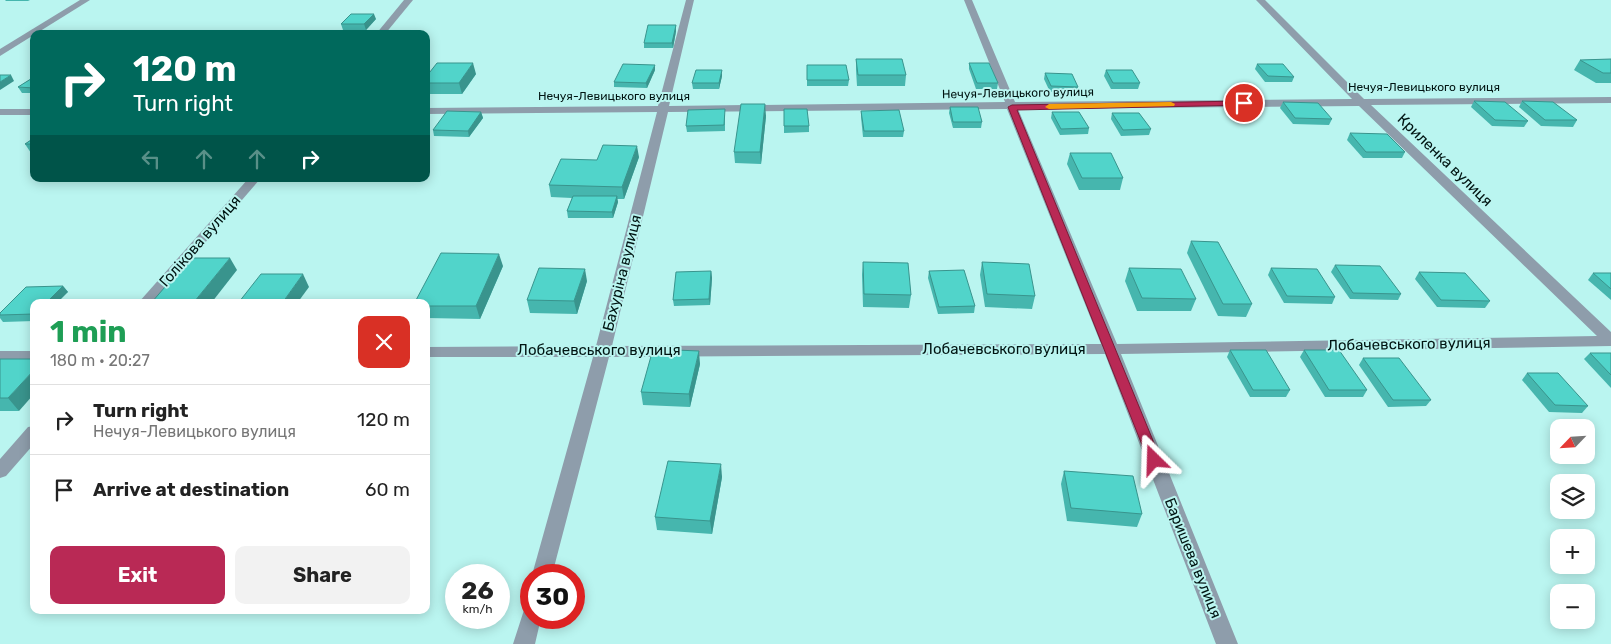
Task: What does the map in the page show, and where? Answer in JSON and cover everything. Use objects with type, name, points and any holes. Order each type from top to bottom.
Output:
[{"type":"street","points":[[37,30],[86,0]]},
{"type":"street","points":[[383,30],[409,0]]},
{"type":"street","name":"Бахуріна вулиця","points":[[545,564],[603,350],[690,0]]},
{"type":"street","name":"Баришева вулиця","points":[[968,0],[1111,349],[1227,644]]},
{"type":"street","name":"Криленка вулиця","points":[[1260,0],[1360,101],[1611,341]]},
{"type":"street","points":[[0,53],[30,35]]},
{"type":"street","name":"Нечуя-Левицького вулиця","points":[[430,111],[1611,100]]},
{"type":"street","points":[[0,112],[30,112]]},
{"type":"street","name":"Голікова вулиця","points":[[149,299],[251,182]]},
{"type":"street","name":"Лобачевського вулиця","points":[[430,352],[1111,349],[1611,341]]},
{"type":"street","points":[[0,356],[30,356]]},
{"type":"street","points":[[0,471],[30,437]]},
{"type":"street","points":[[524,644],[528,629]]},
{"type":"building","points":[[351,14],[374,14],[364,24],[341,24]]},
{"type":"building","points":[[648,25],[676,25],[672,43],[644,43]]},
{"type":"building","points":[[856,59],[902,59],[906,75],[858,75]]},
{"type":"building","points":[[1611,59],[1611,73],[1603,73],[1580,60]]},
{"type":"building","points":[[437,63],[473,63],[459,83],[430,83],[430,72]]},
{"type":"building","points":[[969,63],[989,63],[998,83],[977,83]]},
{"type":"building","points":[[623,64],[655,65],[646,83],[614,82]]},
{"type":"building","points":[[1257,64],[1283,64],[1294,77],[1268,76]]},
{"type":"building","points":[[807,65],[846,65],[849,80],[807,80]]},
{"type":"building","points":[[696,70],[722,70],[719,83],[692,83]]},
{"type":"building","points":[[1106,70],[1132,70],[1140,83],[1113,83]]},
{"type":"building","points":[[1045,73],[1072,74],[1078,87],[1051,86]]},
{"type":"building","points":[[0,75],[11,75],[0,82]]},
{"type":"building","points":[[30,80],[30,88],[18,87]]},
{"type":"building","points":[[1474,101],[1505,102],[1528,121],[1495,120]]},
{"type":"building","points":[[1522,101],[1553,102],[1577,120],[1545,120]]},
{"type":"building","points":[[1283,102],[1318,103],[1332,119],[1295,118]]},
{"type":"building","points":[[741,104],[765,104],[760,152],[734,152]]},
{"type":"building","points":[[950,107],[978,107],[982,122],[953,122]]},
{"type":"building","points":[[725,109],[724,125],[686,126],[688,110]]},
{"type":"building","points":[[784,109],[807,109],[809,126],[784,126]]},
{"type":"building","points":[[899,110],[904,131],[864,131],[861,111]]},
{"type":"building","points":[[447,111],[481,112],[468,131],[433,130]]},
{"type":"building","points":[[1052,112],[1079,112],[1089,128],[1061,129]]},
{"type":"building","points":[[1112,113],[1139,113],[1151,129],[1123,130]]},
{"type":"building","points":[[1350,133],[1387,134],[1405,152],[1366,152]]},
{"type":"building","points":[[603,145],[637,146],[622,187],[549,185],[561,159],[597,160]]},
{"type":"building","points":[[1070,153],[1111,153],[1123,178],[1082,178]]},
{"type":"building","points":[[573,196],[617,196],[612,212],[567,211]]},
{"type":"building","points":[[1191,241],[1218,242],[1252,304],[1223,304]]},
{"type":"building","points":[[441,253],[499,254],[476,306],[430,306],[430,299],[417,299]]},
{"type":"building","points":[[190,258],[230,258],[196,299],[155,299]]},
{"type":"building","points":[[863,262],[908,263],[911,295],[864,294]]},
{"type":"building","points":[[982,262],[1029,264],[1035,296],[987,294]]},
{"type":"building","points":[[1335,265],[1380,266],[1401,294],[1353,293]]},
{"type":"building","points":[[539,268],[585,269],[574,301],[527,300]]},
{"type":"building","points":[[1129,268],[1181,269],[1196,299],[1142,298]]},
{"type":"building","points":[[1271,268],[1317,269],[1335,297],[1287,296]]},
{"type":"building","points":[[964,270],[975,306],[939,307],[929,271]]},
{"type":"building","points":[[711,271],[709,299],[673,300],[676,272]]},
{"type":"building","points":[[1419,272],[1465,273],[1490,301],[1441,300]]},
{"type":"building","points":[[1593,273],[1611,273],[1611,289]]},
{"type":"building","points":[[261,274],[303,274],[285,299],[241,299]]},
{"type":"building","points":[[63,286],[50,299],[30,299],[30,314],[0,315],[0,313],[26,287]]},
{"type":"building","points":[[653,349],[699,351],[689,394],[641,392]]},
{"type":"building","points":[[1230,350],[1266,350],[1290,390],[1253,390]]},
{"type":"building","points":[[1304,350],[1339,350],[1367,390],[1329,390]]},
{"type":"building","points":[[1590,353],[1611,353],[1611,375]]},
{"type":"building","points":[[1363,358],[1399,358],[1431,400],[1393,400]]},
{"type":"building","points":[[0,359],[30,359],[30,374],[8,398],[0,398]]},
{"type":"building","points":[[1527,373],[1558,373],[1588,406],[1555,405]]},
{"type":"building","points":[[668,461],[721,464],[710,521],[655,517]]},
{"type":"building","points":[[1064,471],[1133,476],[1142,514],[1071,508]]},
{"type":"slow traffic","points":[[1049,107],[1171,104]]},
{"type":"route","points":[[1154,460],[1111,349],[1012,107],[1244,103]]}]
